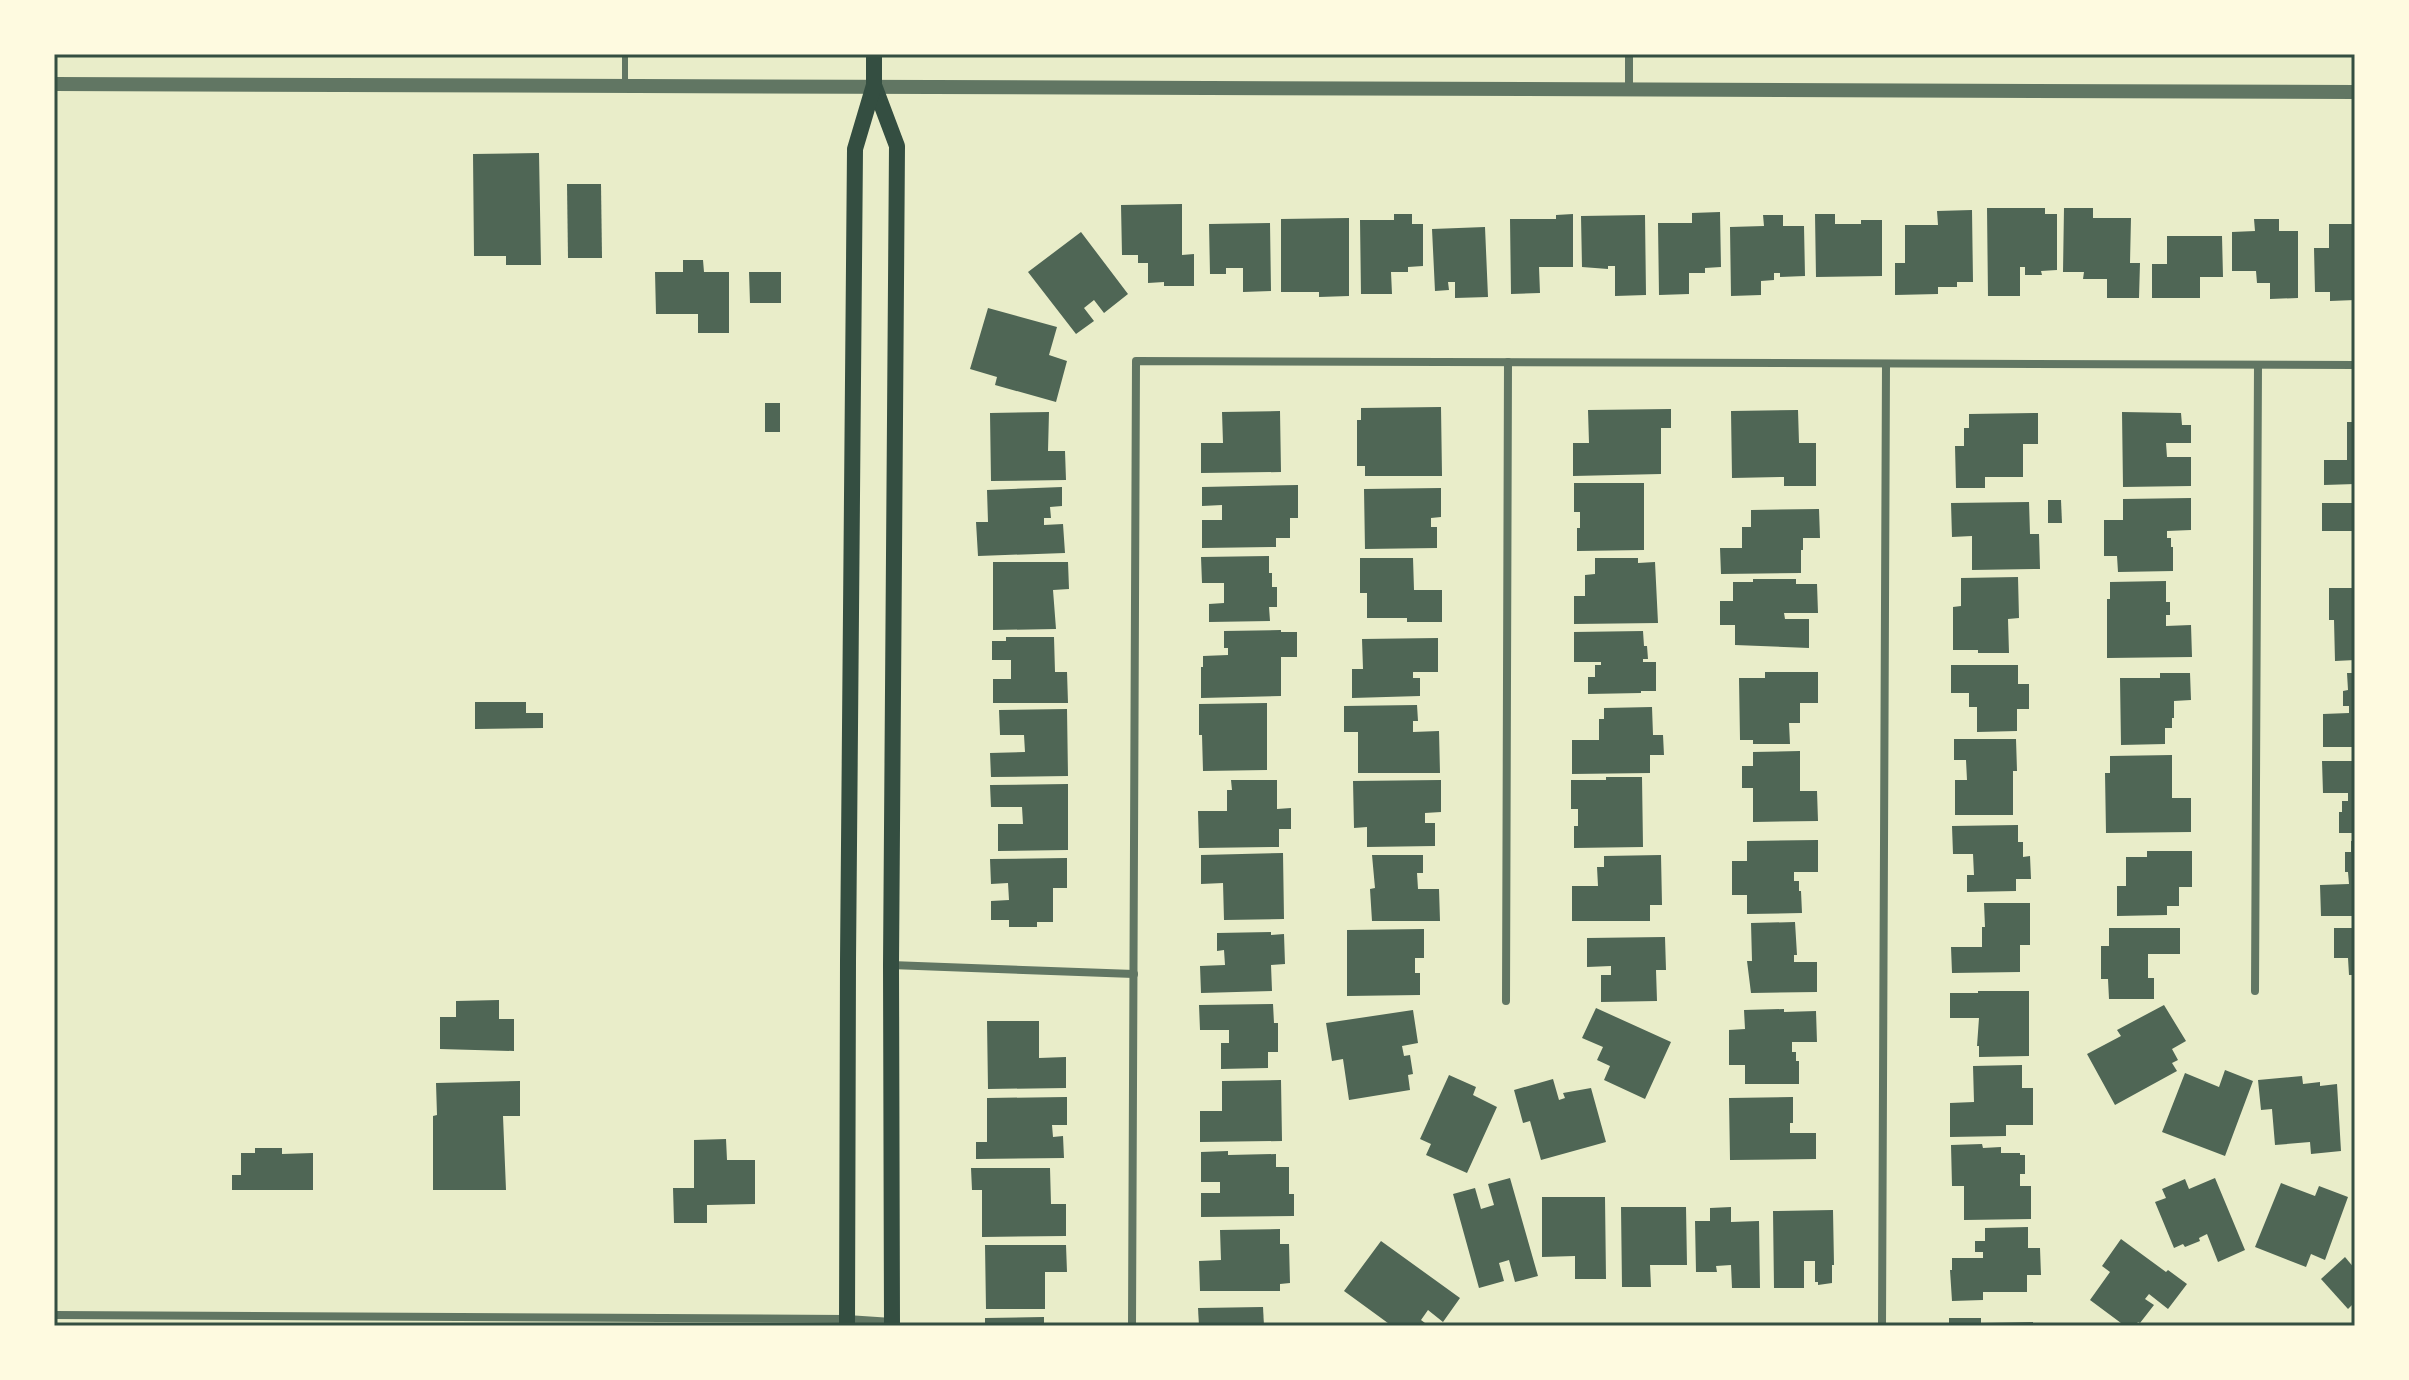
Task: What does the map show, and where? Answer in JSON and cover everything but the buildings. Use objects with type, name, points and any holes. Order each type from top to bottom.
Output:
[{"type":"main road","points":[[847,1322],[855,149],[874,85],[874,54]]},
{"type":"main road","points":[[874,85],[897,146],[891,965],[892,1324]]},
{"type":"street","points":[[1629,54],[1629,89]]},
{"type":"street","points":[[54,84],[2355,92]]},
{"type":"street","points":[[1132,1326],[1136,361],[2355,365]]},
{"type":"street","points":[[1506,1001],[1508,362]]},
{"type":"street","points":[[1882,1326],[1886,364]]},
{"type":"street","points":[[2255,991],[2258,365]]},
{"type":"street","points":[[891,965],[1134,974]]},
{"type":"street","points":[[54,1315],[892,1324]]},
{"type":"lane","points":[[625,54],[625,85]]}]
